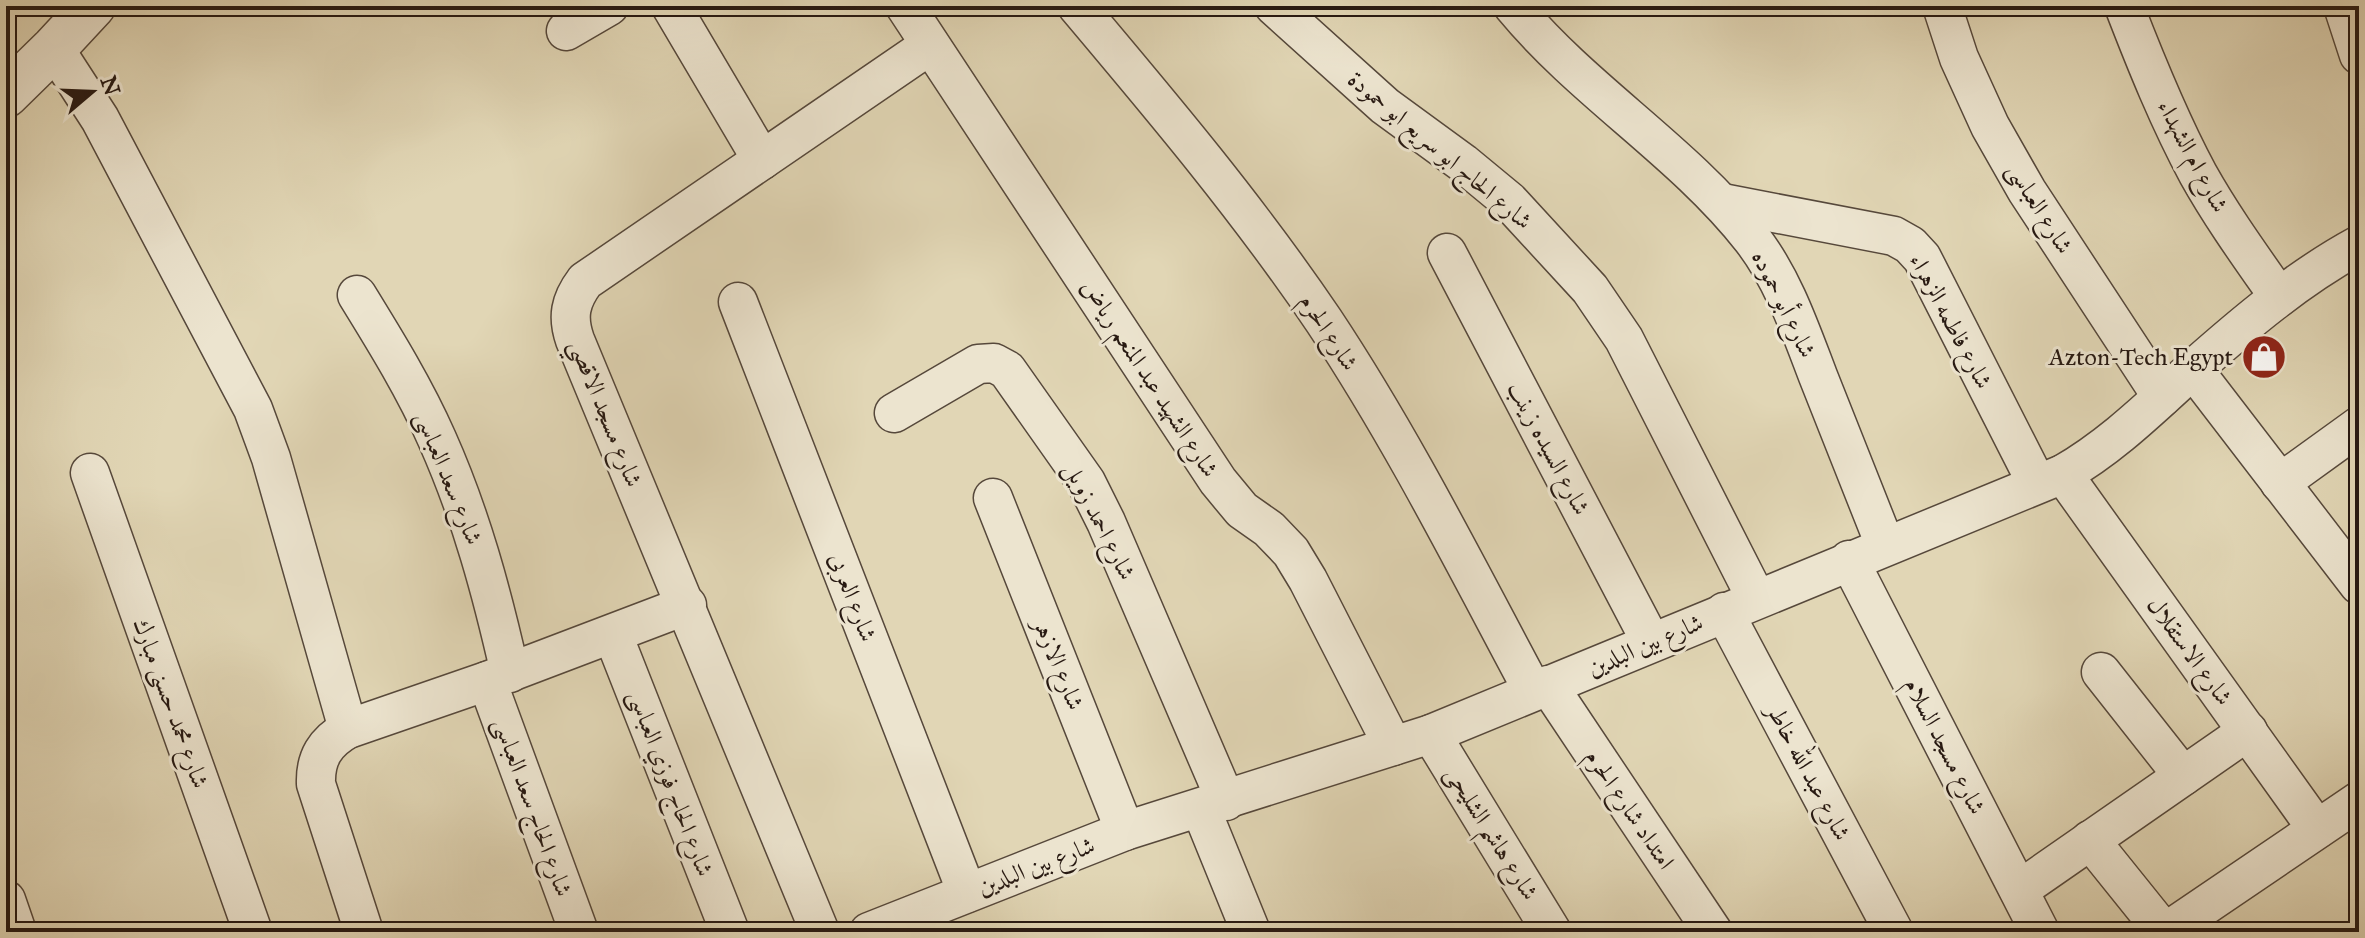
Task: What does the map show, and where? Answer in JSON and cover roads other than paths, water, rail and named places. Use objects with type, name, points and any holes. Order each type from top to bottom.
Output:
[{"type":"street","points":[[6,95],[93,6]]},
{"type":"street","points":[[566,31],[609,6]]},
{"type":"street","points":[[671,6],[762,160]]},
{"type":"street","name":"شارع الشهيد عبد المنعم رياض","points":[[905,6],[1218,481],[1242,510],[1269,529],[1291,552],[1393,746]]},
{"type":"street","name":"شارع الحرم","points":[[1077,6],[1248,215],[1324,321],[1404,449],[1540,688]]},
{"type":"street","name":"شارع الحاج ابو سريع ابو حمودة","points":[[1274,6],[1385,106],[1509,201],[1590,289],[1624,339],[1740,605]]},
{"type":"street","name":"شارع أبو حموده","points":[[1513,6],[1547,42],[1722,203],[1754,241],[1777,278],[1795,317],[1885,545]]},
{"type":"street","name":"شارع العباسى","points":[[1942,6],[1959,58],[1990,126],[2027,191],[2162,397]]},
{"type":"street","name":"شارع ام الشهداء","points":[[2124,6],[2165,108],[2198,174],[2236,237],[2279,297]]},
{"type":"street","points":[[2343,6],[2359,55]]},
{"type":"street","name":"شارع مسجد الاقصي","points":[[820,932],[575,340],[570,325],[570,309],[585,281],[930,45]]},
{"type":"street","points":[[54,48],[100,119],[253,409],[271,458],[348,729]]},
{"type":"street","name":"شارع فاطمه الزهراء","points":[[1722,203],[1894,236],[1910,245],[1922,258],[2050,479]]},
{"type":"street","name":"شارع بين البلدين","points":[[869,932],[947,910],[1125,831],[1431,734],[2050,479],[2088,460],[2116,439],[2279,297],[2359,245]]},
{"type":"street","name":"شارع السيده زينب","points":[[1447,253],[1651,642]]},
{"type":"street","name":"شارع سعد العباسى","points":[[357,295],[400,365],[442,451],[467,515],[492,593],[499,677]]},
{"type":"street","name":"شارع العربى","points":[[738,302],[947,910]]},
{"type":"street","name":"شارع احمد زويل","points":[[894,413],[978,364],[994,363],[1007,370],[1086,482],[1106,522],[1213,805],[1251,932]]},
{"type":"street","points":[[2193,369],[2359,585]]},
{"type":"street","points":[[2280,483],[2359,426]]},
{"type":"street","name":"شارع محمد حسنى مبارك","points":[[90,473],[253,932]]},
{"type":"street","name":"شارع الاستقلال","points":[[2050,479],[2248,731],[2317,829]]},
{"type":"street","name":"شارع الازهر","points":[[993,498],[1125,831]]},
{"type":"street","name":"شارع مسجد السلام","points":[[1849,560],[2040,932]]},
{"type":"street","points":[[364,932],[316,784],[315,771],[325,746],[348,729],[499,677],[687,605]]},
{"type":"street","name":"شارع عبد الله خاطر","points":[[1740,605],[1894,932]]},
{"type":"street","name":"شارع الحاج فوزي العباسى","points":[[613,635],[730,932]]},
{"type":"street","points":[[2101,672],[2183,776]]},
{"type":"street","name":"شارع الحاج سعد العباسى","points":[[499,677],[579,932]]},
{"type":"street","name":"امتداد شارع الحرم","points":[[1540,688],[1713,932]]},
{"type":"street","points":[[2019,890],[2248,731]]},
{"type":"street","name":"شارع هاشم الشليحى","points":[[1431,734],[1552,932]]},
{"type":"street","points":[[2090,840],[2165,932],[2359,801]]},
{"type":"street","points":[[6,900],[17,932]]},
{"type":"place","name":"Azton-Tech Egypt","points":[[2264,357]]}]
